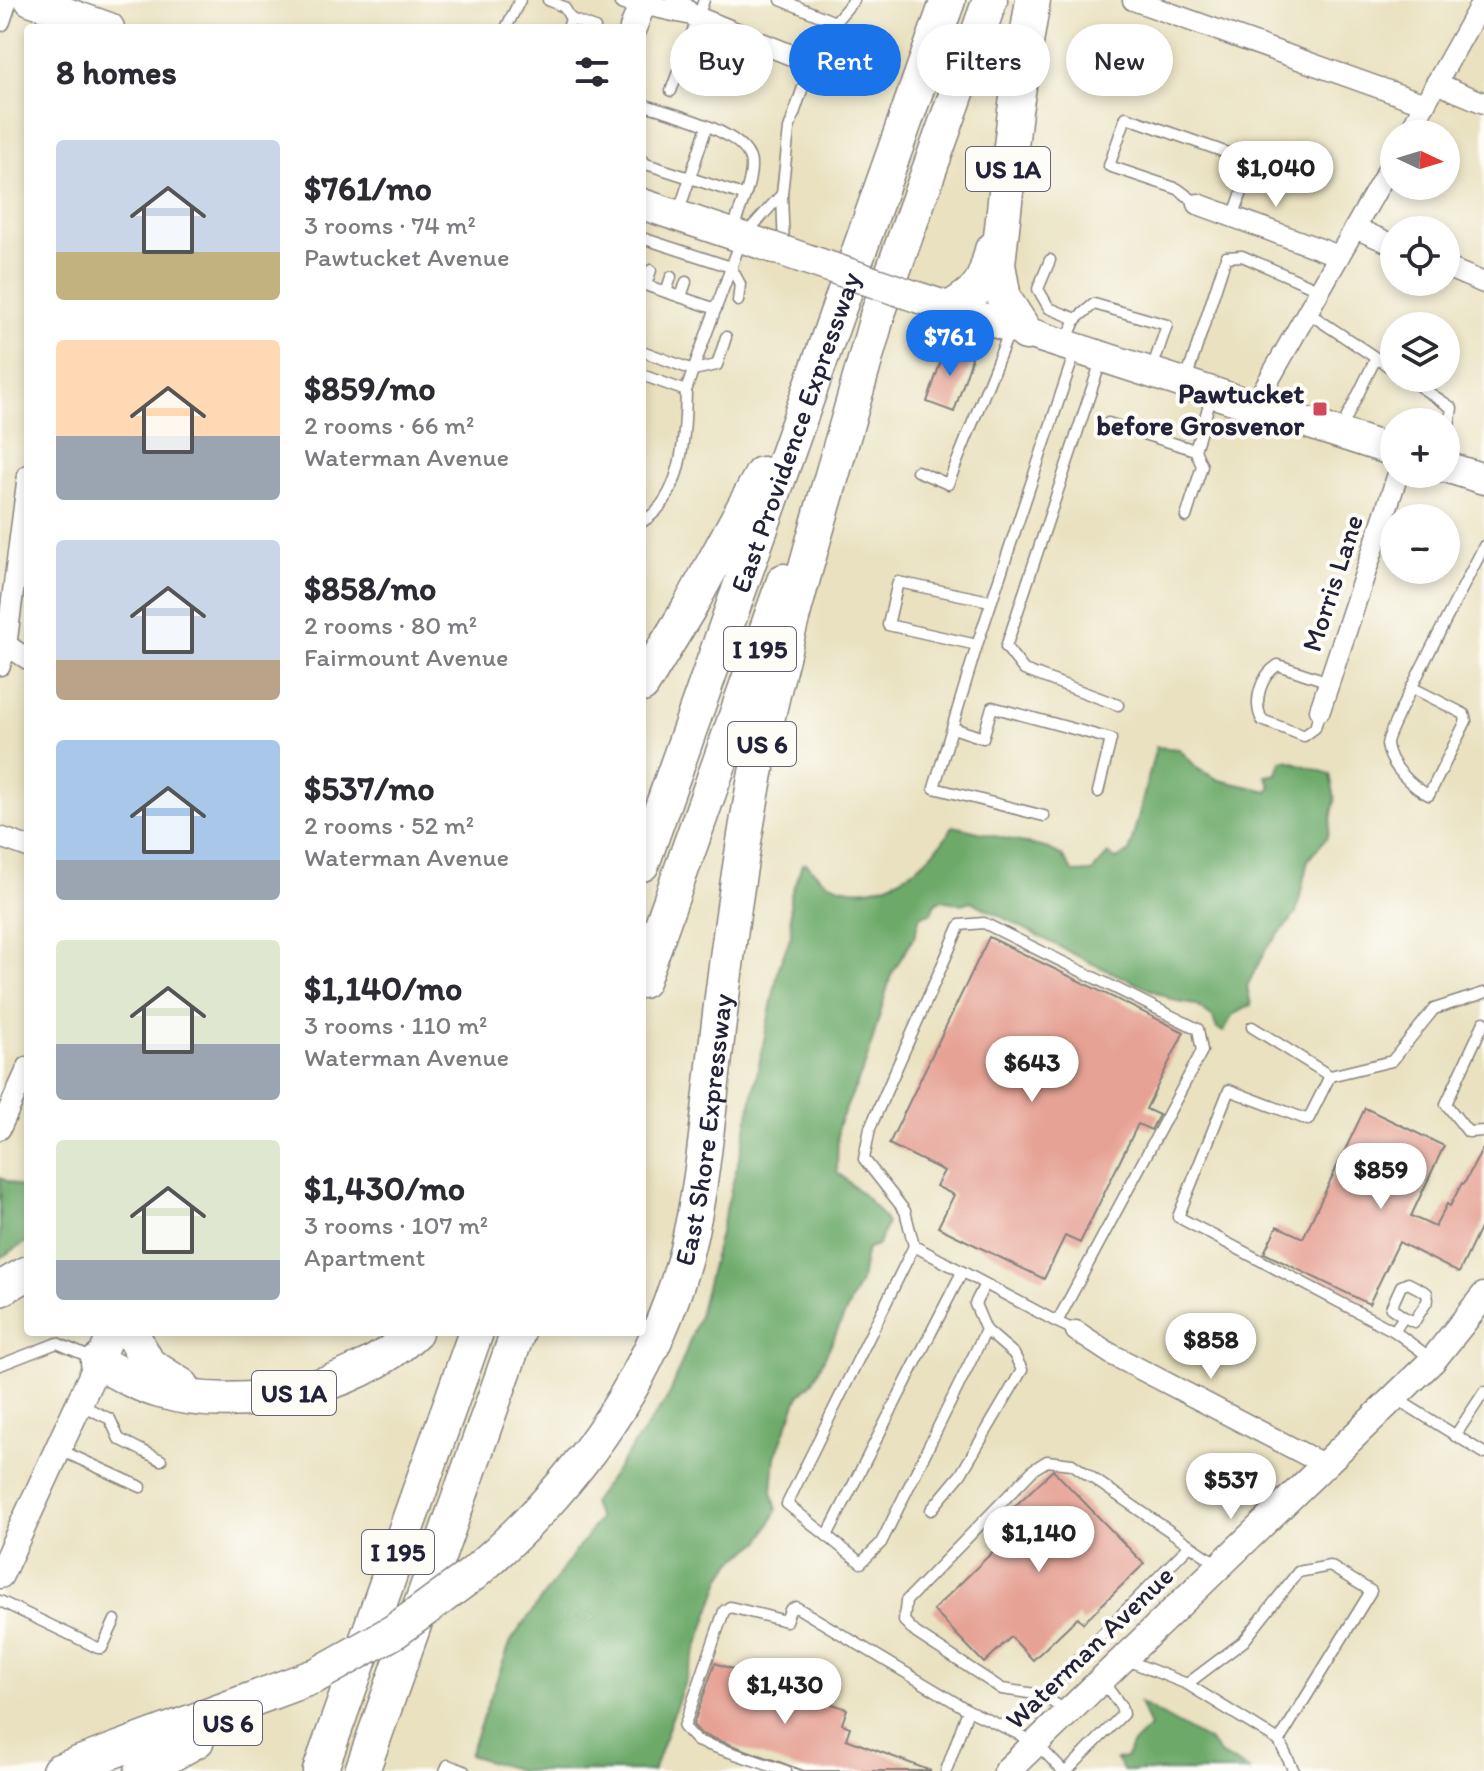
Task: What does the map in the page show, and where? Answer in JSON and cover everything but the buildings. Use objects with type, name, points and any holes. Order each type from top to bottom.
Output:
[{"type":"highway","name":"East Providence Expressway","points":[[646,853],[948,0]]},
{"type":"highway","name":"East Providence Expressway","points":[[646,970],[990,0]]},
{"type":"highway","name":"US 1A","points":[[1018,330],[999,282],[998,264],[1033,0]]},
{"type":"highway","points":[[936,303],[973,295],[984,282],[1005,197]]},
{"type":"highway","name":"East Shore Expressway","points":[[59,1771],[315,1676],[395,1631],[473,1574],[530,1521],[589,1452],[636,1378],[678,1281],[698,1197],[731,918],[759,759],[877,317]]},
{"type":"highway","points":[[646,678],[751,495],[822,355]]},
{"type":"highway","points":[[0,1289],[24,1275]]},
{"type":"highway","name":"US 1A","points":[[133,1336],[143,1358],[155,1370],[208,1398],[264,1398],[319,1386],[369,1363],[409,1336]]},
{"type":"highway","name":"I 195","points":[[320,1771],[475,1336]]},
{"type":"highway","name":"I 195","points":[[362,1771],[517,1336]]},
{"type":"highway","points":[[105,1347],[158,1391],[208,1398]]},
{"type":"highway","name":"US 6","points":[[142,1771],[315,1676]]},
{"type":"main road","points":[[30,0],[62,5],[101,24]]},
{"type":"main road","points":[[646,205],[1080,352],[1380,447]]},
{"type":"main road","points":[[1460,471],[1484,479]]},
{"type":"main road","name":"Waterman Avenue","points":[[1007,1771],[1395,1398],[1433,1360],[1484,1296]]},
{"type":"main road","points":[[0,1575],[105,1347]]},
{"type":"street","points":[[0,21],[7,0]]},
{"type":"street","points":[[676,0],[789,53]]},
{"type":"street","points":[[1133,0],[1425,104]]},
{"type":"street","points":[[1416,120],[1483,0]]},
{"type":"street","points":[[636,8],[698,10]]},
{"type":"street","points":[[1436,83],[1484,103]]},
{"type":"street","points":[[1253,408],[1380,184]]},
{"type":"street","points":[[1198,204],[1339,256]]},
{"type":"street","points":[[1355,228],[1380,239]]},
{"type":"street","points":[[1460,273],[1484,283]]},
{"type":"street","name":"Morris Lane","points":[[1320,710],[1393,488]]},
{"type":"street","points":[[24,502],[2,651],[24,658]]},
{"type":"street","points":[[0,837],[24,846]]},
{"type":"street","points":[[0,1129],[24,1076]]},
{"type":"street","points":[[1076,1331],[1111,1354],[1325,1465]]},
{"type":"lane","points":[[507,24],[513,7],[520,0]]},
{"type":"lane","points":[[548,0],[564,7],[570,24]]},
{"type":"lane","points":[[781,0],[835,22],[854,0]]},
{"type":"lane","points":[[778,250],[789,129],[800,96]]},
{"type":"lane","points":[[646,105],[707,126],[741,143],[749,153],[751,166],[731,267],[686,391],[685,437],[668,498],[646,518]]},
{"type":"lane","points":[[1198,204],[1178,189],[1109,166],[1126,117],[1253,162],[1233,217]]},
{"type":"lane","points":[[677,217],[707,126]]},
{"type":"lane","points":[[646,164],[743,195]]},
{"type":"lane","points":[[736,236],[782,194]]},
{"type":"lane","points":[[646,241],[658,249],[693,261],[731,267]]},
{"type":"lane","points":[[1186,517],[1202,466],[1195,450],[1198,390],[1221,265],[1226,257],[1242,256],[1320,290]]},
{"type":"lane","points":[[1050,260],[1038,289],[1049,308],[1076,319]]},
{"type":"lane","points":[[731,267],[740,284],[738,301]]},
{"type":"lane","points":[[646,280],[651,270]]},
{"type":"lane","points":[[666,292],[671,277]]},
{"type":"lane","points":[[681,297],[686,282]]},
{"type":"lane","points":[[646,285],[716,309]]},
{"type":"lane","points":[[693,301],[698,288]]},
{"type":"lane","points":[[1076,319],[1094,304],[1167,325],[1151,375]]},
{"type":"lane","points":[[1307,312],[1380,361]]},
{"type":"lane","points":[[1076,319],[1080,352],[1006,647],[1024,670],[1118,705]]},
{"type":"lane","points":[[917,471],[948,484],[1018,330]]},
{"type":"lane","points":[[646,352],[693,370],[717,365],[726,337]]},
{"type":"lane","points":[[1044,816],[934,788],[990,601],[1080,352]]},
{"type":"lane","points":[[1338,434],[1376,358]]},
{"type":"lane","points":[[646,376],[686,391]]},
{"type":"lane","points":[[1428,392],[1452,408]]},
{"type":"lane","points":[[1108,423],[1195,450]]},
{"type":"lane","points":[[1413,688],[1464,714],[1466,721],[1429,795],[1413,786],[1393,760],[1387,745],[1413,688],[1484,546]]},
{"type":"lane","points":[[977,645],[888,625],[898,582],[990,601]]},
{"type":"lane","points":[[1320,710],[1311,735],[1304,736],[1262,720],[1256,709],[1257,698],[1269,670],[1278,665],[1329,682]]},
{"type":"lane","points":[[953,728],[983,738],[992,707],[1111,739],[1098,792]]},
{"type":"lane","points":[[986,1330],[881,1543],[861,1563],[787,1504],[914,1246],[905,1211],[864,1159],[870,1128],[960,925],[984,923],[1198,1029],[1202,1051],[1057,1322]]},
{"type":"lane","points":[[1252,1027],[1330,1076],[1392,1061],[1434,1009],[1484,993]]},
{"type":"lane","points":[[1484,1022],[1446,1104],[1468,1132],[1484,1131]]},
{"type":"lane","points":[[1330,1076],[1308,1120],[1229,1090],[1178,1217],[1394,1331],[1433,1360]]},
{"type":"lane","points":[[914,1246],[1076,1331]]},
{"type":"lane","points":[[827,1536],[962,1272]]},
{"type":"lane","points":[[931,1510],[961,1474],[1022,1370],[1014,1354],[986,1330],[975,1304],[985,1284]]},
{"type":"lane","points":[[1394,1331],[1404,1317]]},
{"type":"lane","points":[[0,1365],[57,1343],[105,1347]]},
{"type":"lane","points":[[1455,1436],[1484,1392]]},
{"type":"lane","points":[[1395,1398],[1484,1453]]},
{"type":"lane","points":[[79,1404],[110,1419],[119,1439],[161,1460]]},
{"type":"lane","points":[[58,1449],[141,1487]]},
{"type":"lane","points":[[1066,1711],[1042,1695],[1002,1689],[916,1633],[904,1621],[906,1601],[1034,1469],[1058,1460],[1072,1464],[1188,1547],[1221,1566]]},
{"type":"lane","points":[[1042,1695],[1188,1547]]},
{"type":"lane","points":[[1187,1684],[1244,1641],[1298,1572],[1330,1566],[1371,1591],[1279,1741]]},
{"type":"lane","points":[[0,1601],[98,1648],[102,1648],[115,1620]]},
{"type":"lane","points":[[786,1771],[697,1741],[684,1727],[724,1611],[730,1607],[786,1621],[790,1610],[796,1607],[968,1710],[1035,1742],[1065,1771],[1123,1714],[1121,1706],[1100,1679]]},
{"type":"lane","points":[[1122,1658],[1187,1684],[1279,1741],[1294,1771]]},
{"type":"lane","points":[[946,1771],[968,1710]]},
{"type":"lane","points":[[445,1771],[448,1765],[464,1771]]},
{"type":"green space","points":[[1156,747],[1179,749],[1198,769],[1219,780],[1268,791],[1271,786],[1266,776],[1277,774],[1281,761],[1287,760],[1330,774],[1335,799],[1328,836],[1308,860],[1296,914],[1266,949],[1247,986],[1251,1005],[1232,1015],[1224,1032],[1217,1029],[1213,1018],[1196,1005],[1178,1002],[1089,962],[971,901],[962,904],[941,900],[935,903],[931,913],[920,916],[915,935],[891,975],[866,1063],[838,1126],[837,1172],[870,1202],[887,1223],[878,1245],[867,1248],[861,1280],[813,1382],[799,1395],[775,1457],[772,1491],[777,1510],[761,1541],[732,1562],[722,1577],[653,1771],[521,1771],[469,1755],[511,1641],[599,1519],[592,1503],[669,1396],[698,1319],[743,1143],[779,967],[791,935],[790,897],[802,864],[806,863],[824,880],[843,887],[862,889],[880,886],[915,869],[943,842],[953,826],[1049,849],[1062,856],[1074,873],[1092,872],[1108,854],[1116,859],[1129,853]]},
{"type":"green space","points":[[0,1178],[24,1188],[24,1243],[0,1258]]},
{"type":"green space","points":[[1140,1703],[1210,1742],[1221,1755],[1250,1771],[1124,1771],[1116,1760],[1126,1758],[1132,1745],[1150,1727]]},
{"type":"place","name":"Pawtucket before Grosvenor","points":[[1320,409]]}]
